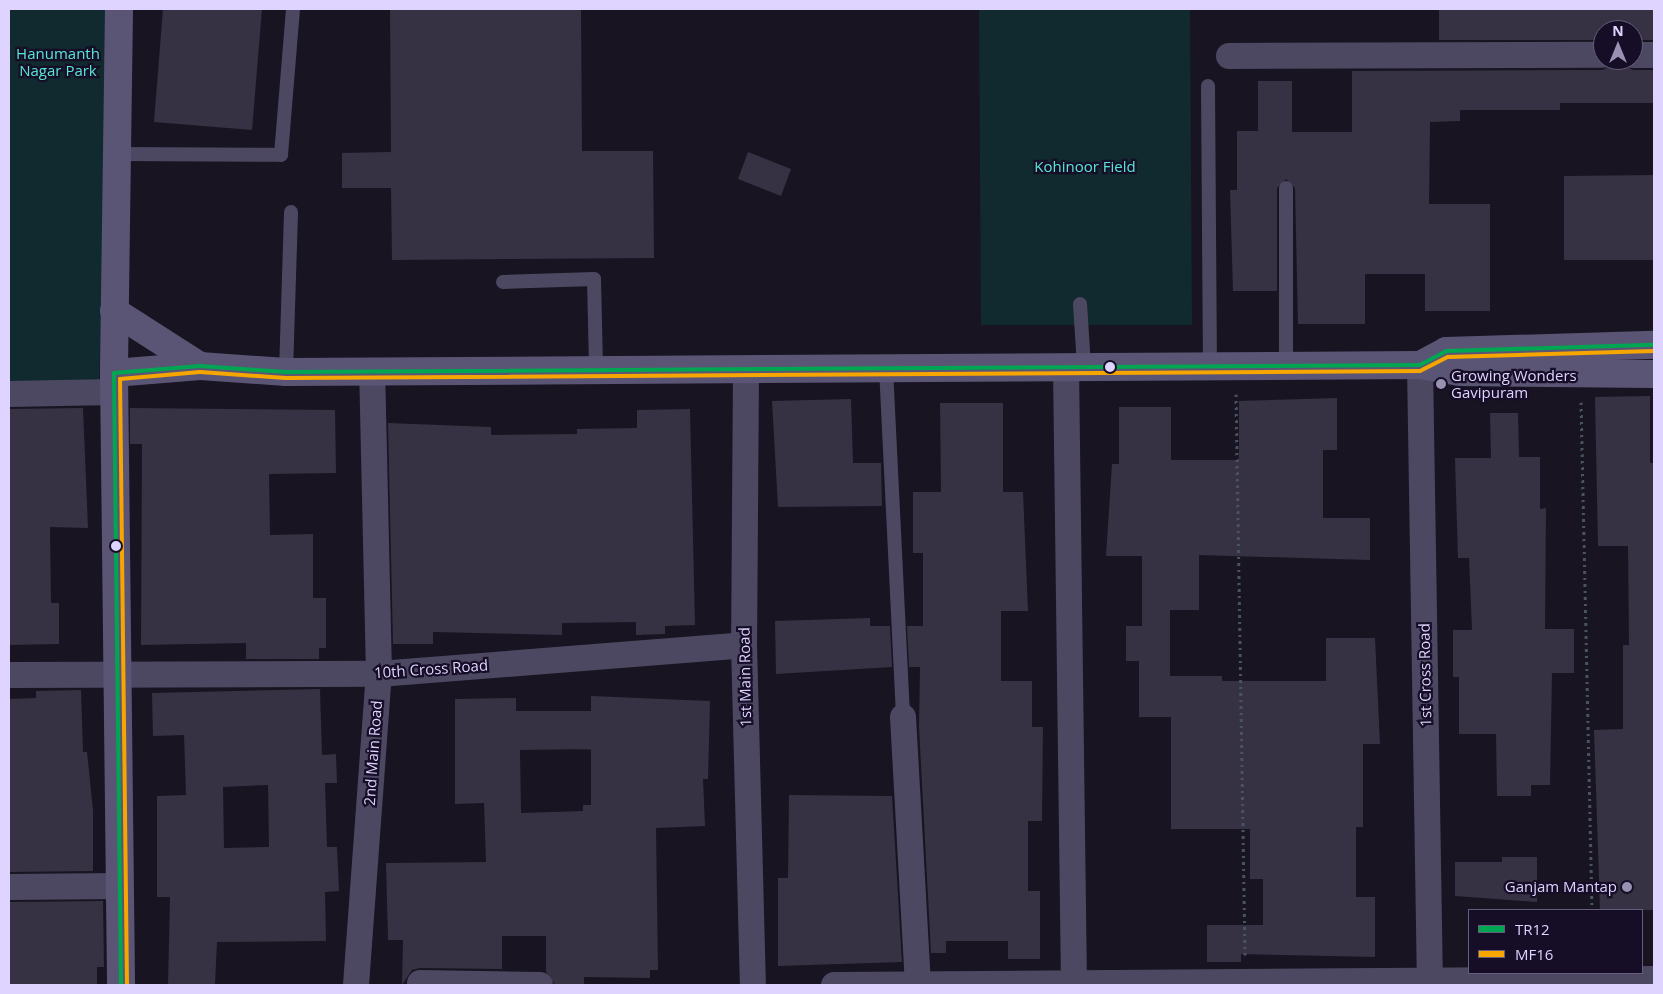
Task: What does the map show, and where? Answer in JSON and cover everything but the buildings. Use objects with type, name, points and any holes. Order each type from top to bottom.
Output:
[{"type":"main road","points":[[119,9],[114,383],[121,985]]},
{"type":"main road","points":[[114,311],[200,366]]},
{"type":"main road","points":[[1420,364],[1446,351],[1654,345]]},
{"type":"main road","points":[[114,383],[200,366],[286,372],[1420,364],[1459,372],[1654,374]]},
{"type":"street","points":[[1229,56],[1593,55]]},
{"type":"street","name":"1st Cross Road","points":[[1420,364],[1430,981]]},
{"type":"street","points":[[1074,984],[1075,367]]},
{"type":"street","name":"1st Main Road","points":[[746,369],[744,645],[753,985]]},
{"type":"street","name":"2nd Main Road","points":[[356,985],[379,674],[372,371]]},
{"type":"street","points":[[9,394],[114,383]]},
{"type":"street","name":"10th Cross Road","points":[[9,675],[118,678],[379,674],[744,645]]},
{"type":"street","points":[[903,717],[918,984]]},
{"type":"street","points":[[9,887],[120,886]]},
{"type":"street","points":[[834,985],[1654,979]]},
{"type":"street","points":[[420,983],[540,985]]},
{"type":"lane","points":[[116,154],[282,155],[293,9]]},
{"type":"lane","points":[[1208,86],[1222,366]]},
{"type":"lane","points":[[1286,188],[1286,366]]},
{"type":"lane","points":[[286,372],[291,212]]},
{"type":"lane","points":[[503,282],[594,279],[596,370]]},
{"type":"lane","points":[[1075,367],[1080,304]]},
{"type":"lane","points":[[886,368],[903,717]]},
{"type":"path","points":[[1222,366],[1246,983]]},
{"type":"path","points":[[1581,374],[1592,909]]},
{"type":"green space","name":"Hanumanth Nagar Park","points":[[9,9],[109,9],[99,388],[9,387]]},
{"type":"green space","name":"Kohinoor Field","points":[[979,9],[1190,9],[1192,325],[981,325]]},
{"type":"transit line","name":"TR12","points":[[121,985],[114,373],[200,366],[286,372],[1420,365],[1446,351],[1654,345]]},
{"type":"transit line","name":"MF16","points":[[127,985],[120,379],[200,372],[286,378],[1420,371],[1448,357],[1654,351]]},
{"type":"place","name":"Growing Wonders Gavipuram","points":[[1441,384]]},
{"type":"place","name":"Ganjam Mantap","points":[[1627,887]]}]
